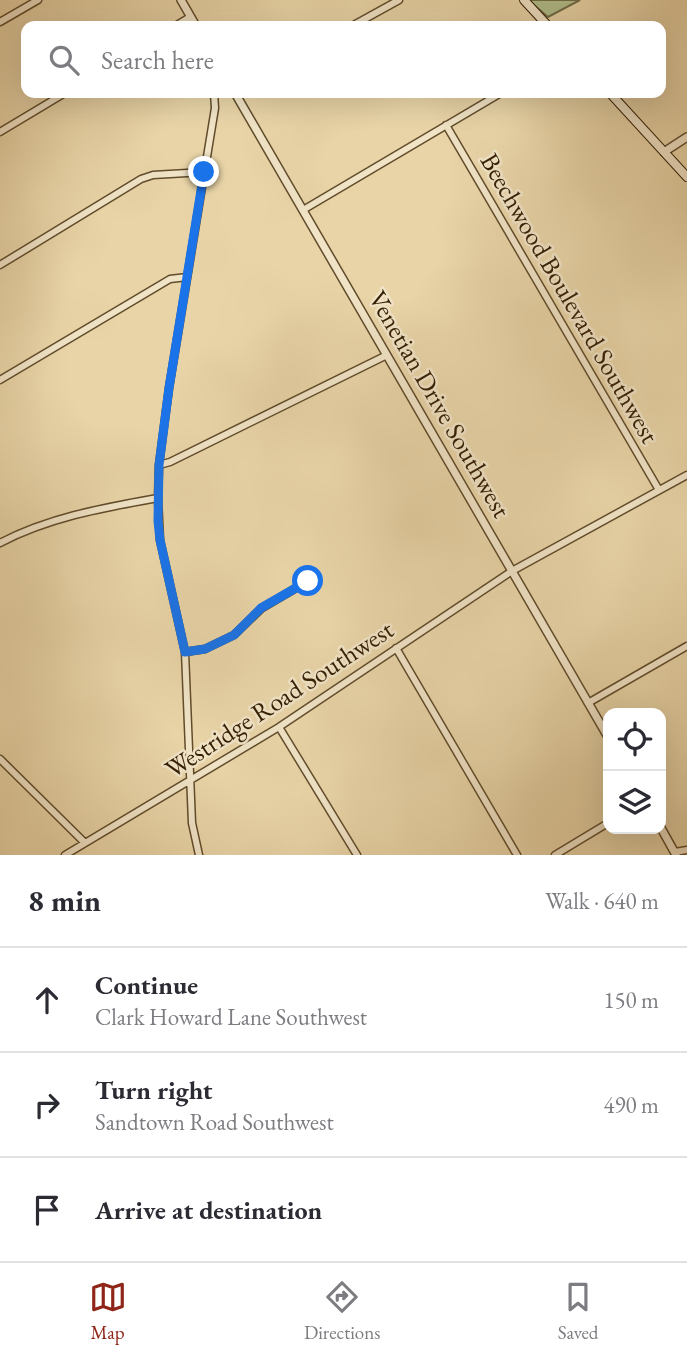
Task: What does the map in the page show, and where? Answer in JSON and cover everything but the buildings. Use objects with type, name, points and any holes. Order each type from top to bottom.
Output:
[{"type":"main road","points":[[524,0],[543,21]]},
{"type":"main road","points":[[615,98],[687,177]]},
{"type":"street","points":[[0,22],[38,0]]},
{"type":"street","points":[[181,0],[193,21]]},
{"type":"street","points":[[361,21],[399,0]]},
{"type":"street","points":[[183,21],[190,17]]},
{"type":"street","points":[[0,132],[57,98]]},
{"type":"street","points":[[199,855],[192,823],[185,652],[160,540],[158,498],[159,465],[215,108],[214,98]]},
{"type":"street","name":"Venetian Drive Southwest","points":[[237,98],[603,728]]},
{"type":"street","points":[[303,209],[492,98]]},
{"type":"street","name":"Beechwood Boulevard Southwest","points":[[446,125],[659,490]]},
{"type":"street","points":[[664,152],[687,137]]},
{"type":"street","points":[[0,265],[141,179],[153,175],[204,172]]},
{"type":"street","points":[[0,380],[170,279],[187,276]]},
{"type":"street","points":[[159,465],[387,355]]},
{"type":"street","name":"Westridge Road Southwest","points":[[65,855],[279,727],[512,571],[687,475]]},
{"type":"street","points":[[0,543],[50,521],[158,498]]},
{"type":"street","points":[[185,652],[205,649],[234,635],[261,608],[308,581]]},
{"type":"street","points":[[588,703],[687,646]]},
{"type":"street","points":[[396,648],[517,855]]},
{"type":"street","points":[[279,727],[357,855]]},
{"type":"street","points":[[0,759],[85,843]]},
{"type":"street","points":[[555,855],[603,826]]},
{"type":"street","points":[[665,834],[676,853],[687,850]]},
{"type":"green space","points":[[528,0],[580,0],[548,17]]},
{"type":"route","points":[[204,172],[159,465],[160,540],[185,652],[205,649],[234,635],[261,608],[308,581]]}]
